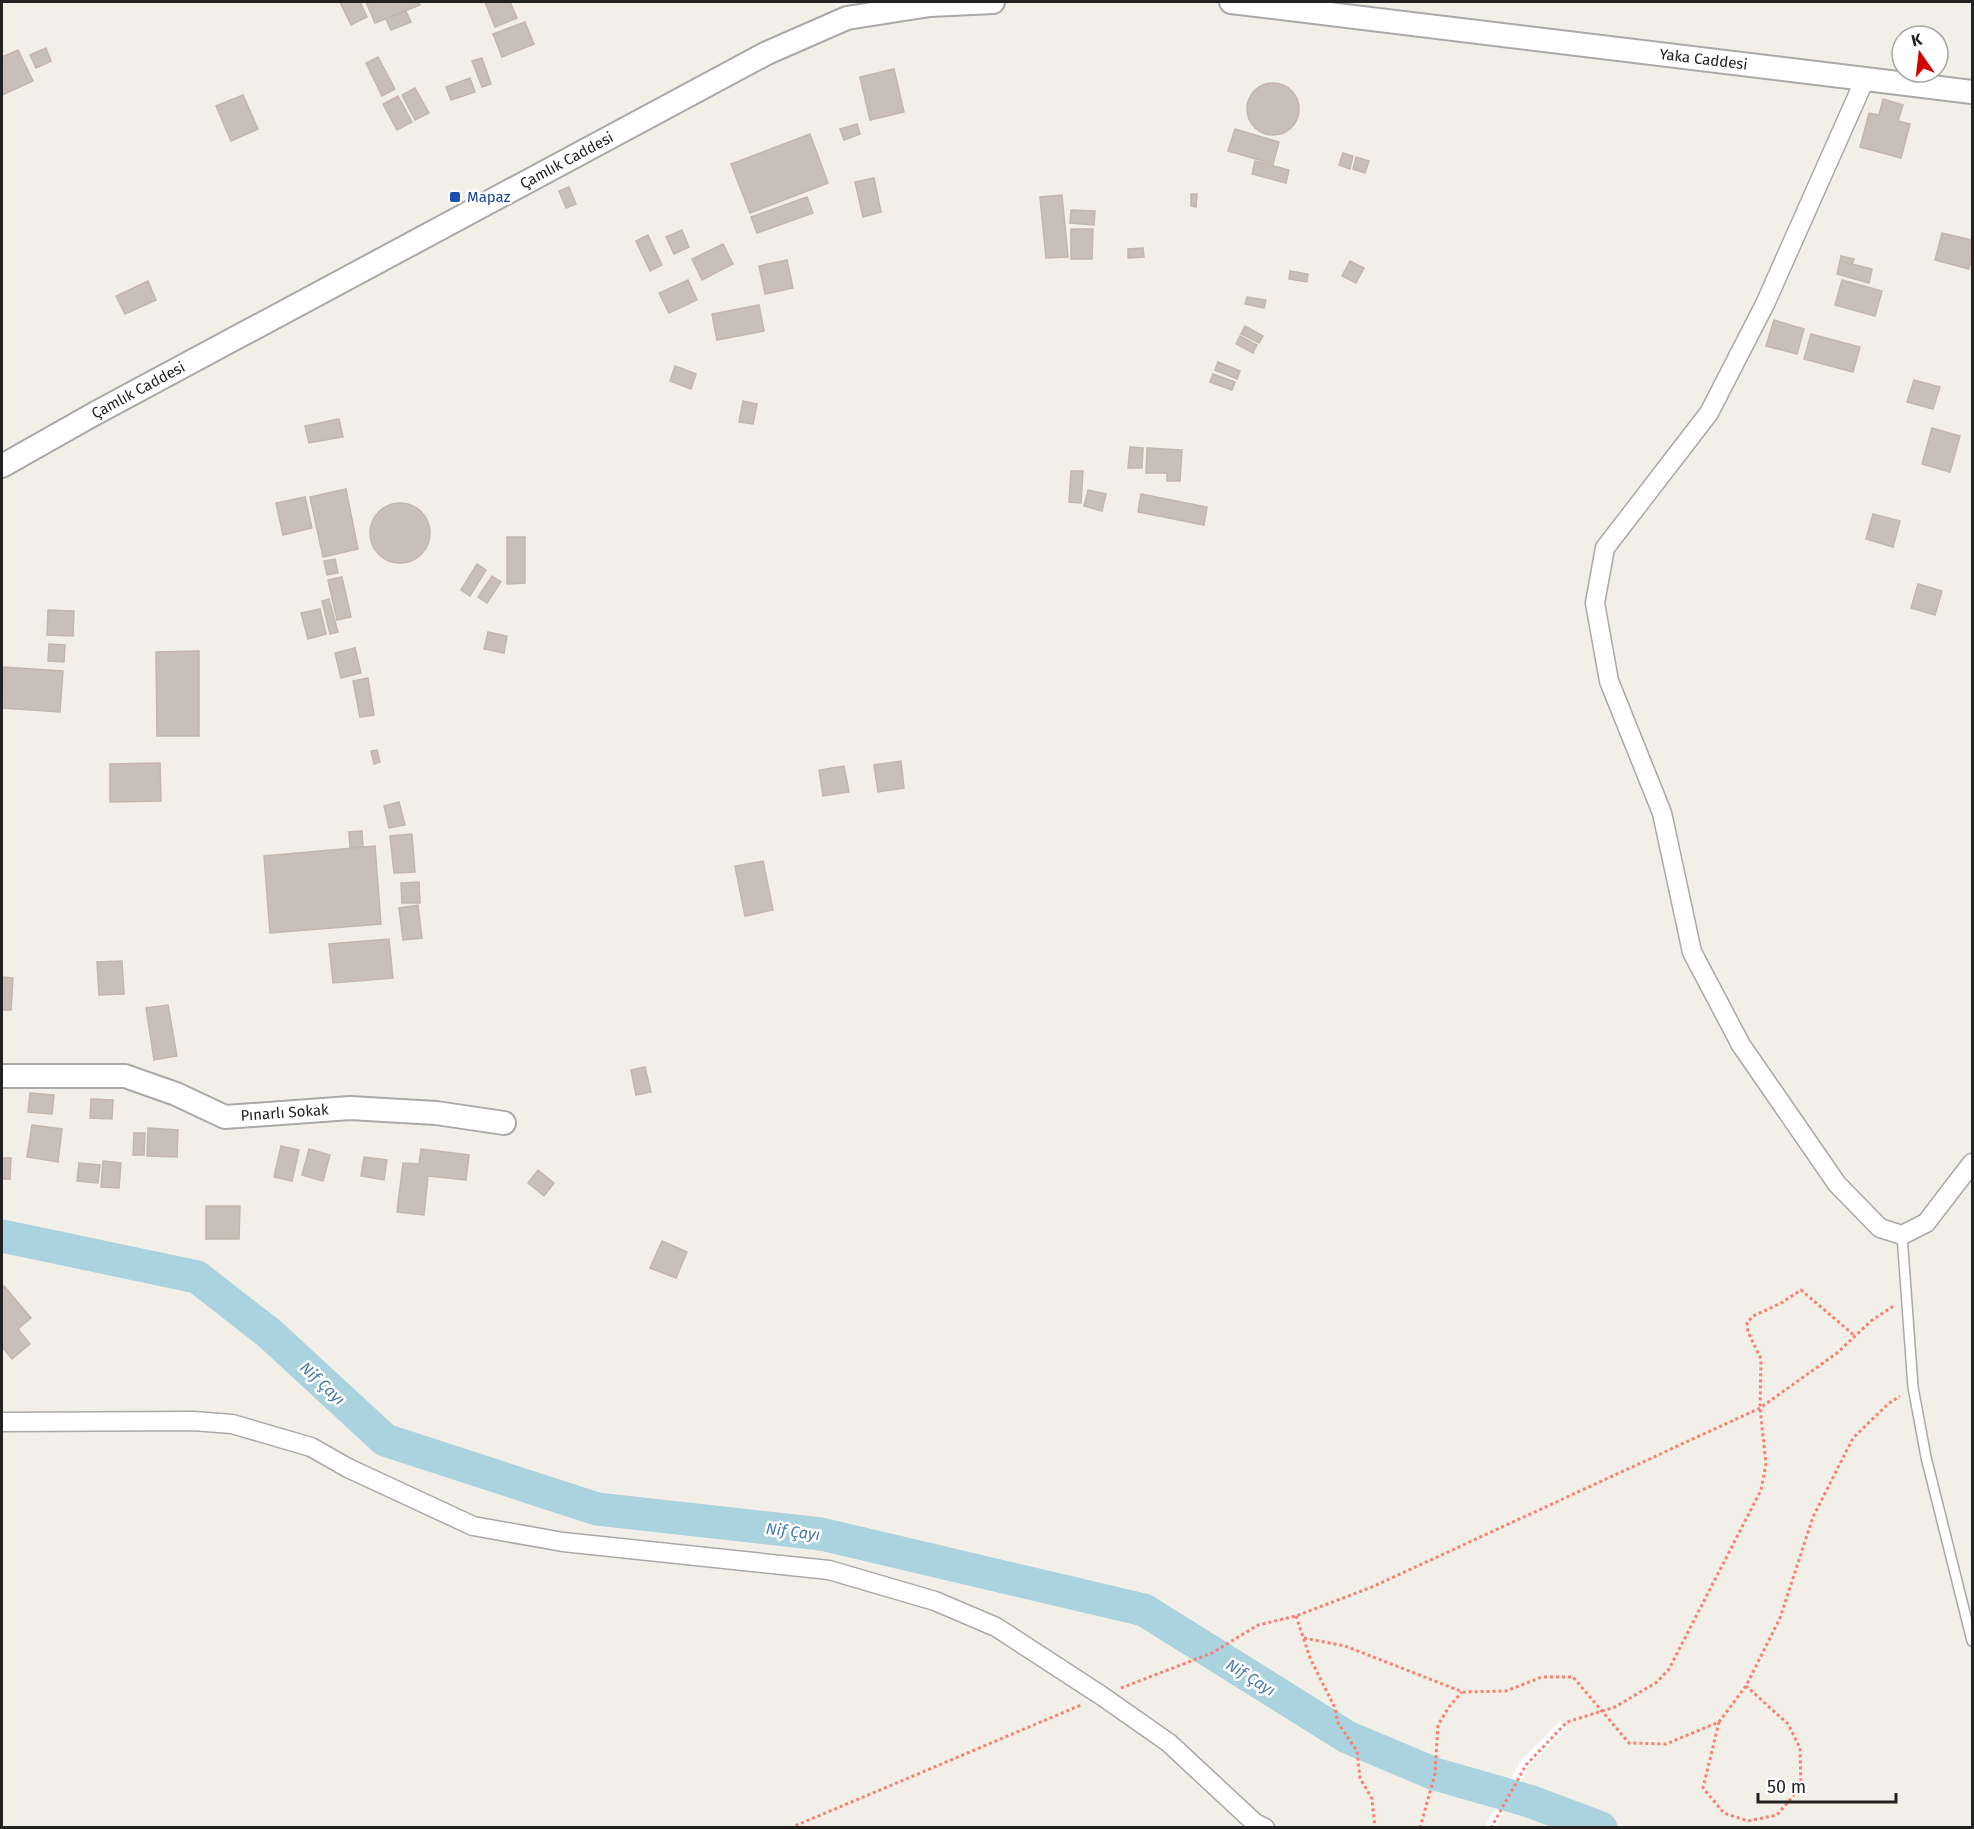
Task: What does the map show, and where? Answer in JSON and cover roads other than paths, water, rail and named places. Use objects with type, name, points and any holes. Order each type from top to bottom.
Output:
[{"type":"street","name":"Çamlık Caddesi","points":[[2,466],[94,414],[767,53],[847,18],[913,5],[993,2]]},
{"type":"street","name":"Yaka Caddesi","points":[[1231,2],[1972,93]]},
{"type":"street","points":[[1865,79],[1765,304],[1709,413],[1605,548],[1595,603],[1609,681],[1662,813],[1692,952],[1741,1045],[1838,1184],[1880,1228],[1902,1235],[1926,1223],[1972,1163]]},
{"type":"street","name":"Pınarlı Sokak","points":[[2,1076],[125,1076],[176,1094],[225,1117],[350,1108],[436,1113],[504,1123]]},
{"type":"street","points":[[2,1422],[193,1421],[232,1424],[311,1447],[348,1468],[473,1526],[563,1542],[829,1570],[935,1600],[996,1627],[1102,1696],[1169,1743],[1255,1823],[1265,1827]]},
{"type":"lane","points":[[1902,1235],[1913,1387],[1926,1457],[1972,1641]]},
{"type":"waterway","name":"Nif Çayı","points":[[2,1236],[197,1277],[269,1333],[385,1440],[597,1509],[821,1534],[1144,1610],[1347,1737],[1435,1774],[1529,1801],[1601,1828]]},
{"type":"place","name":"Mapaz","points":[[455,197]]}]
